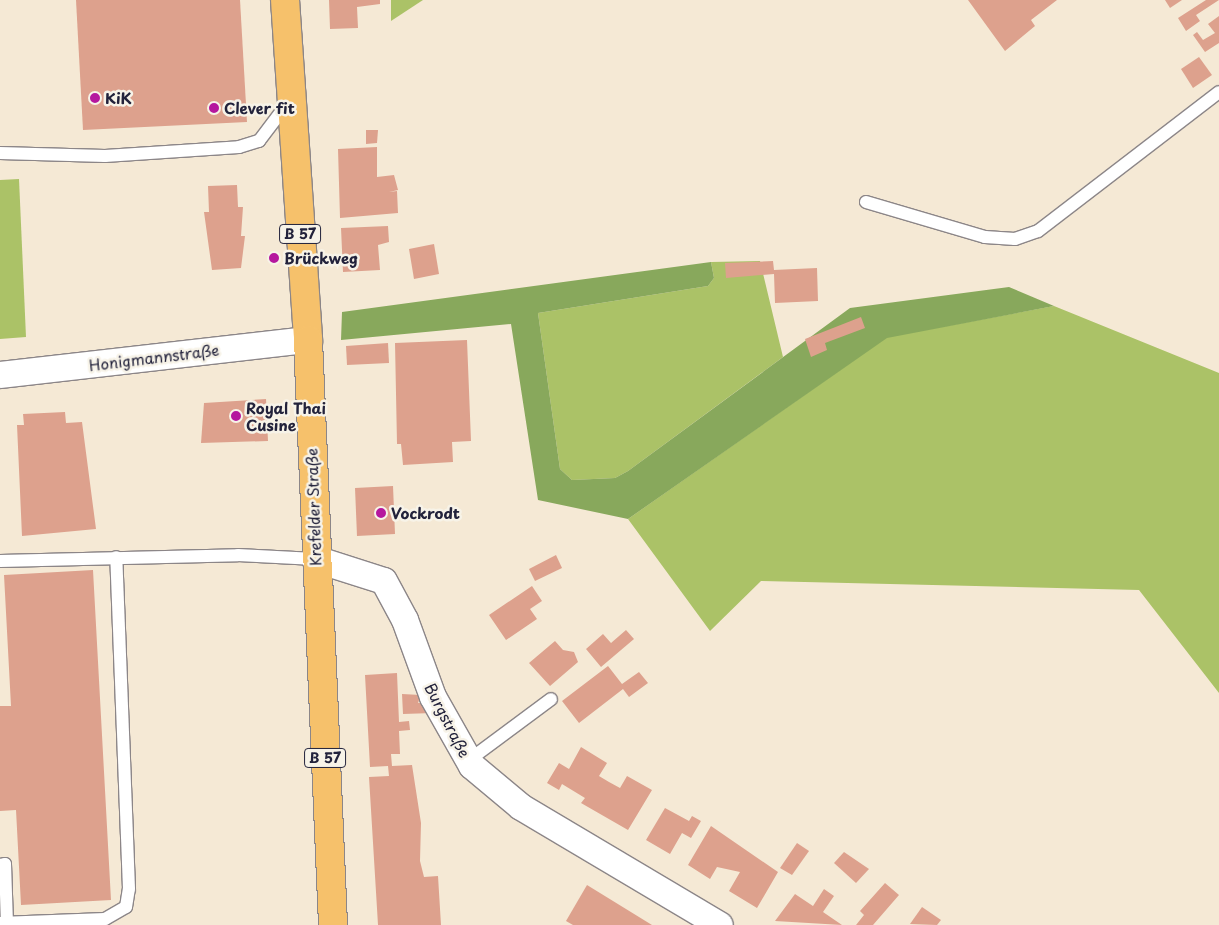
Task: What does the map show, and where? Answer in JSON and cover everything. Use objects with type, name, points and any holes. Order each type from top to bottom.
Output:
[{"type":"main road","name":"Krefelder Straße","points":[[285,0],[308,340],[315,559],[333,925]]},
{"type":"street","name":"Honigmannstraße","points":[[0,376],[308,340]]},
{"type":"street","name":"Burgstraße","points":[[315,559],[384,581],[406,620],[433,697],[469,760],[521,806],[720,925]]},
{"type":"lane","points":[[866,202],[985,236],[1014,239],[1038,231],[1219,92]]},
{"type":"lane","points":[[0,153],[105,156],[239,147],[259,141],[277,123],[291,97]]},
{"type":"lane","points":[[0,865],[5,864],[4,923],[104,919],[126,907],[129,889],[116,557]]},
{"type":"lane","points":[[0,561],[116,557],[315,559]]},
{"type":"lane","points":[[469,760],[551,699]]},
{"type":"green space","points":[[391,0],[423,0],[391,21]]},
{"type":"green space","points":[[19,179],[26,337],[0,339],[0,180]]},
{"type":"green space","points":[[760,261],[783,357],[628,471],[615,478],[572,480],[560,469],[538,313],[708,286],[714,278],[711,262]]},
{"type":"green space","points":[[711,262],[714,278],[708,286],[538,313],[560,469],[572,480],[615,478],[628,471],[850,308],[1009,287],[1054,306],[887,338],[628,519],[538,500],[511,324],[341,340],[342,312]]},
{"type":"green space","points":[[1054,306],[1219,373],[1219,693],[1139,590],[761,581],[710,631],[628,519],[887,337]]},
{"type":"building","points":[[76,0],[240,0],[247,122],[83,130]]},
{"type":"building","points":[[329,0],[380,0],[380,4],[357,7],[358,28],[330,29]]},
{"type":"building","points":[[968,0],[1057,0],[1031,20],[1035,26],[1005,51]]},
{"type":"building","points":[[1165,0],[1182,0],[1170,8]]},
{"type":"building","points":[[1206,0],[1219,0],[1196,15],[1200,21],[1186,31],[1178,18]]},
{"type":"building","points":[[1219,16],[1219,43],[1205,52],[1193,35],[1197,32],[1203,40],[1215,33],[1208,24]]},
{"type":"building","points":[[1199,57],[1212,75],[1193,88],[1181,69]]},
{"type":"building","points":[[366,130],[378,130],[377,143],[366,144]]},
{"type":"building","points":[[377,147],[377,177],[394,175],[398,190],[389,192],[397,191],[398,213],[340,218],[338,149]]},
{"type":"building","points":[[237,185],[238,207],[243,207],[241,236],[245,236],[241,268],[212,270],[204,212],[209,212],[208,186]]},
{"type":"building","points":[[388,226],[389,242],[378,245],[380,270],[343,272],[341,228]]},
{"type":"building","points":[[434,244],[439,274],[414,279],[409,249]]},
{"type":"building","points":[[773,261],[774,270],[817,268],[818,301],[775,303],[774,274],[726,278],[725,263]]},
{"type":"building","points":[[861,317],[865,328],[825,343],[827,350],[811,357],[805,339]]},
{"type":"building","points":[[467,340],[471,441],[452,442],[453,462],[403,465],[401,444],[397,444],[395,343]]},
{"type":"building","points":[[388,343],[389,363],[347,365],[346,346]]},
{"type":"building","name":"Royal Thai Cusine","points":[[266,399],[268,441],[201,443],[204,403]]},
{"type":"building","points":[[65,412],[66,423],[82,422],[96,529],[22,536],[17,425],[24,425],[23,414]]},
{"type":"building","points":[[393,486],[395,534],[357,536],[355,488]]},
{"type":"building","points":[[556,555],[562,568],[535,581],[529,569]]},
{"type":"building","points":[[93,570],[111,900],[21,905],[16,810],[0,811],[0,706],[11,706],[4,575]]},
{"type":"building","points":[[532,586],[542,601],[530,609],[537,619],[506,640],[489,615]]},
{"type":"building","points":[[626,630],[634,639],[601,667],[586,649],[603,634],[611,643]]},
{"type":"building","points":[[555,641],[563,650],[574,652],[578,662],[550,686],[529,663]]},
{"type":"building","points":[[608,666],[622,684],[639,672],[648,683],[629,697],[623,689],[579,723],[562,701]]},
{"type":"building","points":[[397,673],[399,722],[409,721],[410,730],[399,731],[400,754],[391,754],[392,766],[412,765],[421,823],[420,861],[424,877],[438,876],[441,925],[378,925],[369,777],[389,776],[388,766],[370,767],[365,675]]},
{"type":"building","points":[[402,694],[421,695],[418,703],[428,702],[433,713],[403,714]]},
{"type":"building","points":[[581,747],[607,763],[599,776],[620,788],[627,776],[652,790],[628,830],[581,803],[585,798],[562,784],[559,790],[547,783],[559,763],[569,769]]},
{"type":"building","points":[[665,808],[689,821],[692,816],[701,821],[691,838],[682,833],[670,854],[646,840]]},
{"type":"building","points":[[711,826],[778,872],[757,908],[729,891],[740,872],[717,867],[710,879],[688,865]]},
{"type":"building","points":[[797,843],[809,851],[792,875],[780,868]]},
{"type":"building","points":[[844,852],[869,869],[856,883],[834,863]]},
{"type":"building","points":[[885,883],[899,895],[873,925],[856,925],[864,915],[860,911]]},
{"type":"building","points":[[587,885],[652,925],[573,925],[566,921]]},
{"type":"building","points":[[824,889],[834,896],[823,912],[842,925],[775,921],[795,894],[813,906]]},
{"type":"building","points":[[922,907],[941,920],[937,925],[910,924]]},
{"type":"place","name":"KiK","points":[[95,98]]},
{"type":"place","name":"Clever fit","points":[[214,108]]},
{"type":"place","name":"Brückweg","points":[[274,258]]},
{"type":"place","name":"Royal Thai Cusine","points":[[236,416]]},
{"type":"place","name":"Vockrodt","points":[[381,513]]}]
